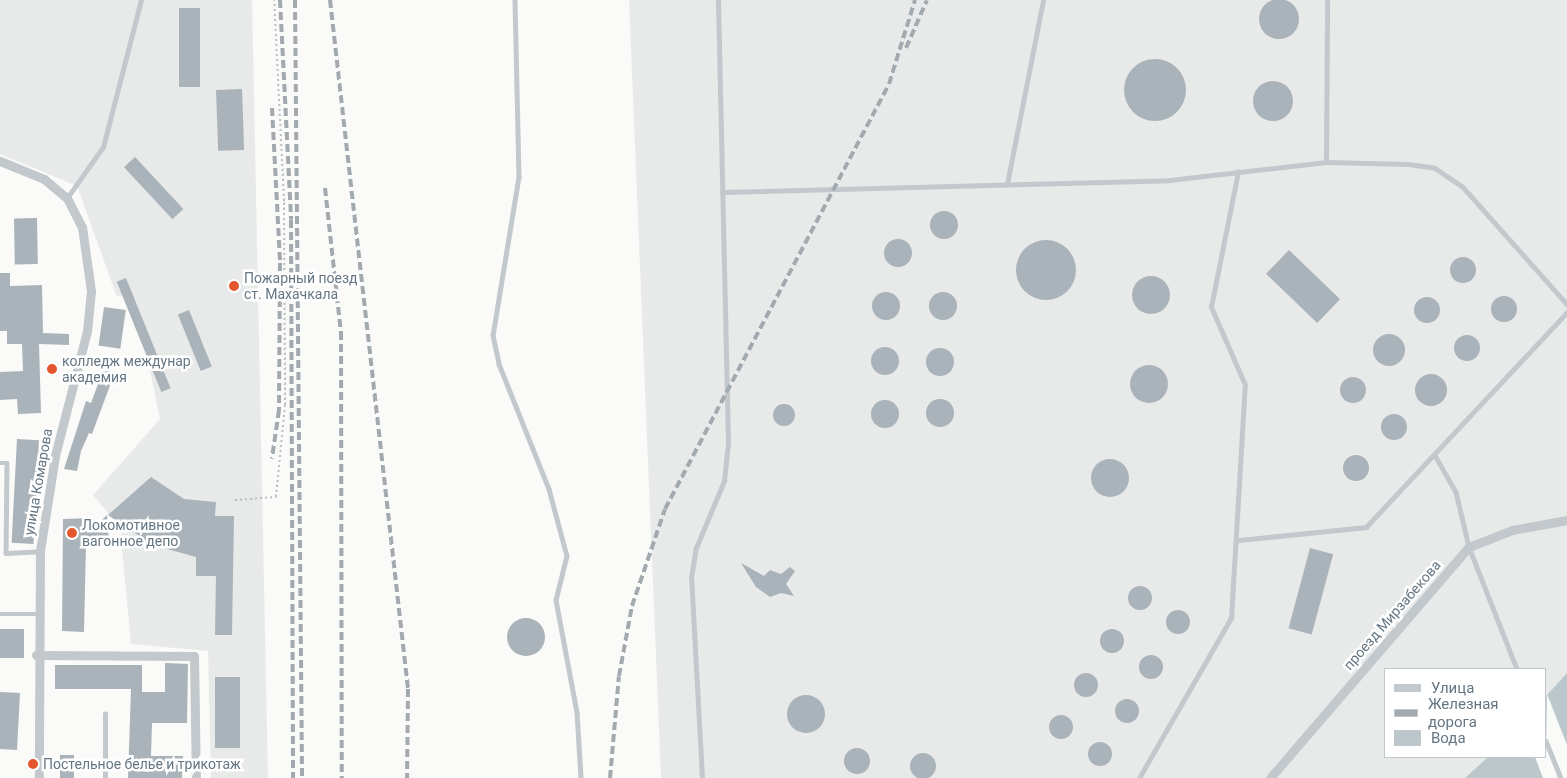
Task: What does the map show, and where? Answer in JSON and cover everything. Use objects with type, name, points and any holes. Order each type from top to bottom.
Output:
[{"type":"street","points":[[0,161],[44,179],[67,198]]},
{"type":"street","name":"улица Комарова","points":[[39,778],[36,655],[40,551],[55,456],[87,331],[91,291],[82,227],[67,198]]},
{"type":"street","name":"проезд Мирзабекова","points":[[1270,778],[1469,547],[1512,530],[1567,520]]},
{"type":"street","points":[[36,655],[194,656],[196,778]]},
{"type":"lane","points":[[67,198],[104,147],[142,0]]},
{"type":"lane","points":[[515,0],[518,177],[493,335],[502,372],[549,489],[566,556],[556,600],[577,712],[581,778]]},
{"type":"lane","points":[[702,778],[691,578],[696,548],[724,481],[728,442],[718,0]]},
{"type":"lane","points":[[1007,184],[1043,0]]},
{"type":"lane","points":[[1326,162],[1327,0]]},
{"type":"lane","points":[[722,192],[1170,180],[1326,162],[1435,168],[1463,187],[1567,304]]},
{"type":"lane","points":[[1139,778],[1232,618],[1239,540],[1245,385],[1211,307],[1238,172]]},
{"type":"lane","points":[[1239,540],[1366,527],[1436,457],[1567,312]]},
{"type":"lane","points":[[1436,457],[1456,492],[1469,547],[1517,668]]},
{"type":"lane","points":[[0,463],[7,463],[6,553],[40,551]]},
{"type":"lane","points":[[0,614],[37,614]]},
{"type":"lane","points":[[105,714],[105,778]]},
{"type":"lane","points":[[1547,744],[1560,778]]},
{"type":"path","points":[[235,500],[276,497],[285,405],[284,201],[274,0]]},
{"type":"shaded area","points":[[0,0],[252,0],[268,778],[211,778],[208,651],[131,644],[120,528],[93,495],[160,419],[143,336],[126,294],[117,297],[77,186],[0,154]]},
{"type":"shaded area","points":[[629,0],[1567,0],[1567,673],[1547,695],[1547,668],[1384,668],[1384,758],[1487,758],[1465,778],[661,778]]},
{"type":"water","points":[[1567,673],[1567,778],[1465,778],[1487,758],[1547,758],[1547,695]]},
{"type":"pier","points":[[1547,694],[1567,745],[1567,778],[1543,778],[1535,758],[1547,758]]},
{"type":"building","points":[[1283,-1],[1290,2],[1296,8],[1299,19],[1298,27],[1290,36],[1283,39],[1275,39],[1268,36],[1260,27],[1259,15],[1262,8],[1271,0]]},
{"type":"building","points":[[179,8],[200,8],[200,87],[179,87]]},
{"type":"building","points":[[1155,59],[1167,62],[1177,68],[1183,78],[1186,90],[1183,102],[1177,112],[1167,118],[1155,121],[1143,118],[1133,112],[1127,102],[1124,90],[1127,78],[1133,68],[1143,62]]},
{"type":"building","points":[[1277,81],[1284,84],[1290,90],[1293,101],[1292,109],[1284,118],[1277,121],[1269,121],[1262,118],[1254,109],[1253,97],[1256,90],[1265,82]]},
{"type":"building","points":[[242,89],[244,150],[218,151],[216,90]]},
{"type":"building","points":[[135,157],[183,209],[172,219],[124,167]]},
{"type":"building","points":[[944,211],[954,215],[958,225],[954,235],[944,239],[934,235],[930,225],[934,215]]},
{"type":"building","points":[[14,218],[37,218],[38,264],[15,264]]},
{"type":"building","points":[[898,239],[908,243],[912,253],[908,263],[898,267],[888,263],[884,253],[888,243]]},
{"type":"building","points":[[1040,240],[1052,240],[1063,245],[1071,253],[1076,264],[1074,282],[1063,295],[1052,300],[1040,300],[1029,295],[1021,287],[1016,276],[1016,264],[1021,253],[1029,245]]},
{"type":"building","points":[[1289,250],[1340,299],[1317,323],[1266,274]]},
{"type":"building","points":[[1463,257],[1472,261],[1476,270],[1472,279],[1463,283],[1454,279],[1450,270],[1454,261]]},
{"type":"building","points":[[0,273],[10,273],[10,286],[42,285],[43,333],[69,334],[69,345],[39,344],[41,413],[18,414],[17,399],[0,400],[0,372],[23,371],[22,344],[7,344],[7,331],[0,331]]},
{"type":"building","points":[[1151,276],[1158,277],[1164,282],[1169,288],[1169,302],[1164,308],[1158,313],[1151,314],[1144,313],[1138,308],[1133,302],[1132,295],[1133,288],[1138,282],[1144,277]]},
{"type":"building","points":[[126,278],[171,388],[161,392],[117,282]]},
{"type":"building","points":[[886,292],[896,296],[900,306],[896,316],[886,320],[876,316],[872,306],[876,296]]},
{"type":"building","points":[[943,292],[953,296],[957,306],[953,316],[943,320],[933,316],[929,306],[933,296]]},
{"type":"building","points":[[1504,296],[1513,300],[1517,309],[1513,318],[1504,322],[1495,318],[1491,309],[1495,300]]},
{"type":"building","points":[[1427,297],[1436,301],[1440,310],[1436,319],[1427,323],[1418,319],[1414,310],[1418,301]]},
{"type":"building","points":[[104,307],[126,310],[120,349],[99,346]]},
{"type":"building","points":[[189,310],[212,367],[201,371],[178,314]]},
{"type":"building","points":[[1389,334],[1400,339],[1405,350],[1400,361],[1389,366],[1378,361],[1373,350],[1378,339]]},
{"type":"building","points":[[1467,335],[1476,339],[1480,348],[1476,357],[1467,361],[1458,357],[1454,348],[1458,339]]},
{"type":"building","points":[[885,347],[895,351],[899,361],[895,371],[885,375],[875,371],[871,361],[875,351]]},
{"type":"building","points":[[940,348],[950,352],[954,362],[950,372],[940,376],[930,372],[926,362],[930,352]]},
{"type":"building","points":[[1149,365],[1156,366],[1162,371],[1167,377],[1167,391],[1162,397],[1156,402],[1149,403],[1142,402],[1136,397],[1131,391],[1130,384],[1131,377],[1136,371],[1142,366]]},
{"type":"building","points":[[104,368],[115,372],[92,434],[89,433],[81,451],[77,471],[64,469],[86,401],[91,403]]},
{"type":"building","points":[[1431,374],[1442,379],[1447,390],[1442,401],[1431,406],[1420,401],[1415,390],[1420,379]]},
{"type":"building","points":[[1353,377],[1362,381],[1366,390],[1362,399],[1353,403],[1344,399],[1340,390],[1344,381]]},
{"type":"building","points":[[940,399],[950,403],[954,413],[950,423],[940,427],[930,423],[926,413],[930,403]]},
{"type":"building","points":[[885,400],[895,404],[899,414],[895,424],[885,428],[875,424],[871,414],[875,404]]},
{"type":"building","points":[[784,404],[792,407],[795,415],[792,423],[784,426],[776,423],[773,415],[776,407]]},
{"type":"building","points":[[1394,414],[1403,418],[1407,427],[1403,436],[1394,440],[1385,436],[1381,427],[1385,418]]},
{"type":"building","points":[[17,439],[39,440],[34,544],[12,543]]},
{"type":"building","points":[[1356,455],[1365,459],[1369,468],[1365,477],[1356,481],[1347,477],[1343,468],[1347,459]]},
{"type":"building","points":[[1110,459],[1117,460],[1123,465],[1128,471],[1128,485],[1123,491],[1117,496],[1110,497],[1103,496],[1097,491],[1092,485],[1091,478],[1092,471],[1097,465],[1103,460]]},
{"type":"building","points":[[151,477],[184,499],[216,502],[215,516],[234,516],[232,635],[215,635],[216,576],[196,576],[196,557],[153,545],[108,515]]},
{"type":"building","points":[[107,515],[109,543],[86,544],[84,632],[62,631],[63,519],[93,518],[93,528]]},
{"type":"building","points":[[1310,548],[1333,554],[1312,634],[1289,628]]},
{"type":"building","points":[[741,563],[764,576],[770,570],[781,574],[790,567],[795,571],[786,584],[794,596],[781,593],[770,597],[756,587]]},
{"type":"building","points":[[1140,586],[1149,589],[1152,598],[1149,607],[1140,610],[1131,607],[1128,598],[1131,589]]},
{"type":"building","points":[[1178,610],[1187,613],[1190,622],[1187,631],[1178,634],[1169,631],[1166,622],[1169,613]]},
{"type":"building","points":[[526,618],[540,623],[545,637],[540,651],[526,656],[512,651],[507,637],[512,623]]},
{"type":"building","points":[[0,629],[24,629],[24,658],[0,658]]},
{"type":"building","points":[[1112,629],[1121,632],[1124,641],[1121,650],[1112,653],[1103,650],[1100,641],[1103,632]]},
{"type":"building","points":[[1151,655],[1160,658],[1163,667],[1160,676],[1151,679],[1142,676],[1139,667],[1142,658]]},
{"type":"building","points":[[165,663],[188,664],[187,723],[152,723],[151,756],[183,756],[182,778],[128,778],[131,689],[55,689],[55,665],[142,665],[142,692],[165,692]]},
{"type":"building","points":[[1086,673],[1095,676],[1098,685],[1095,694],[1086,697],[1077,694],[1074,685],[1077,676]]},
{"type":"building","points":[[215,677],[240,677],[240,748],[215,748]]},
{"type":"building","points":[[0,692],[20,693],[17,750],[0,749]]},
{"type":"building","points":[[806,695],[820,700],[825,714],[820,728],[806,733],[792,728],[787,714],[792,700]]},
{"type":"building","points":[[1127,699],[1136,702],[1139,711],[1136,720],[1127,723],[1118,720],[1115,711],[1118,702]]},
{"type":"building","points":[[1061,715],[1070,718],[1073,727],[1070,736],[1061,739],[1052,736],[1049,727],[1052,718]]},
{"type":"building","points":[[1100,742],[1109,745],[1112,754],[1109,763],[1100,766],[1091,763],[1088,754],[1091,745]]},
{"type":"building","points":[[857,748],[866,752],[870,761],[866,770],[857,774],[848,770],[844,761],[848,752]]},
{"type":"building","points":[[923,753],[932,757],[936,766],[932,775],[923,779],[914,775],[910,766],[914,757]]},
{"type":"building","points":[[60,755],[74,755],[74,778],[60,778]]},
{"type":"railway","points":[[280,0],[291,220],[293,778]]},
{"type":"railway","points":[[295,0],[302,778]]},
{"type":"railway","points":[[330,0],[408,689],[407,778]]},
{"type":"railway","points":[[610,778],[619,676],[632,606],[665,509],[889,84],[915,0]]},
{"type":"railway","points":[[906,48],[927,0]]},
{"type":"railway","points":[[272,108],[280,263],[279,410],[272,458]]},
{"type":"railway","points":[[325,188],[341,332],[342,778]]},
{"type":"place","name":"Пожарный поезд ст. Махачкала","points":[[234,286]]},
{"type":"place","name":"колледж междунар академия","points":[[52,369]]},
{"type":"place","name":"Локомотивное вагонное депо","points":[[72,533]]},
{"type":"place","name":"Постельное белье и трикотаж","points":[[33,764]]}]
